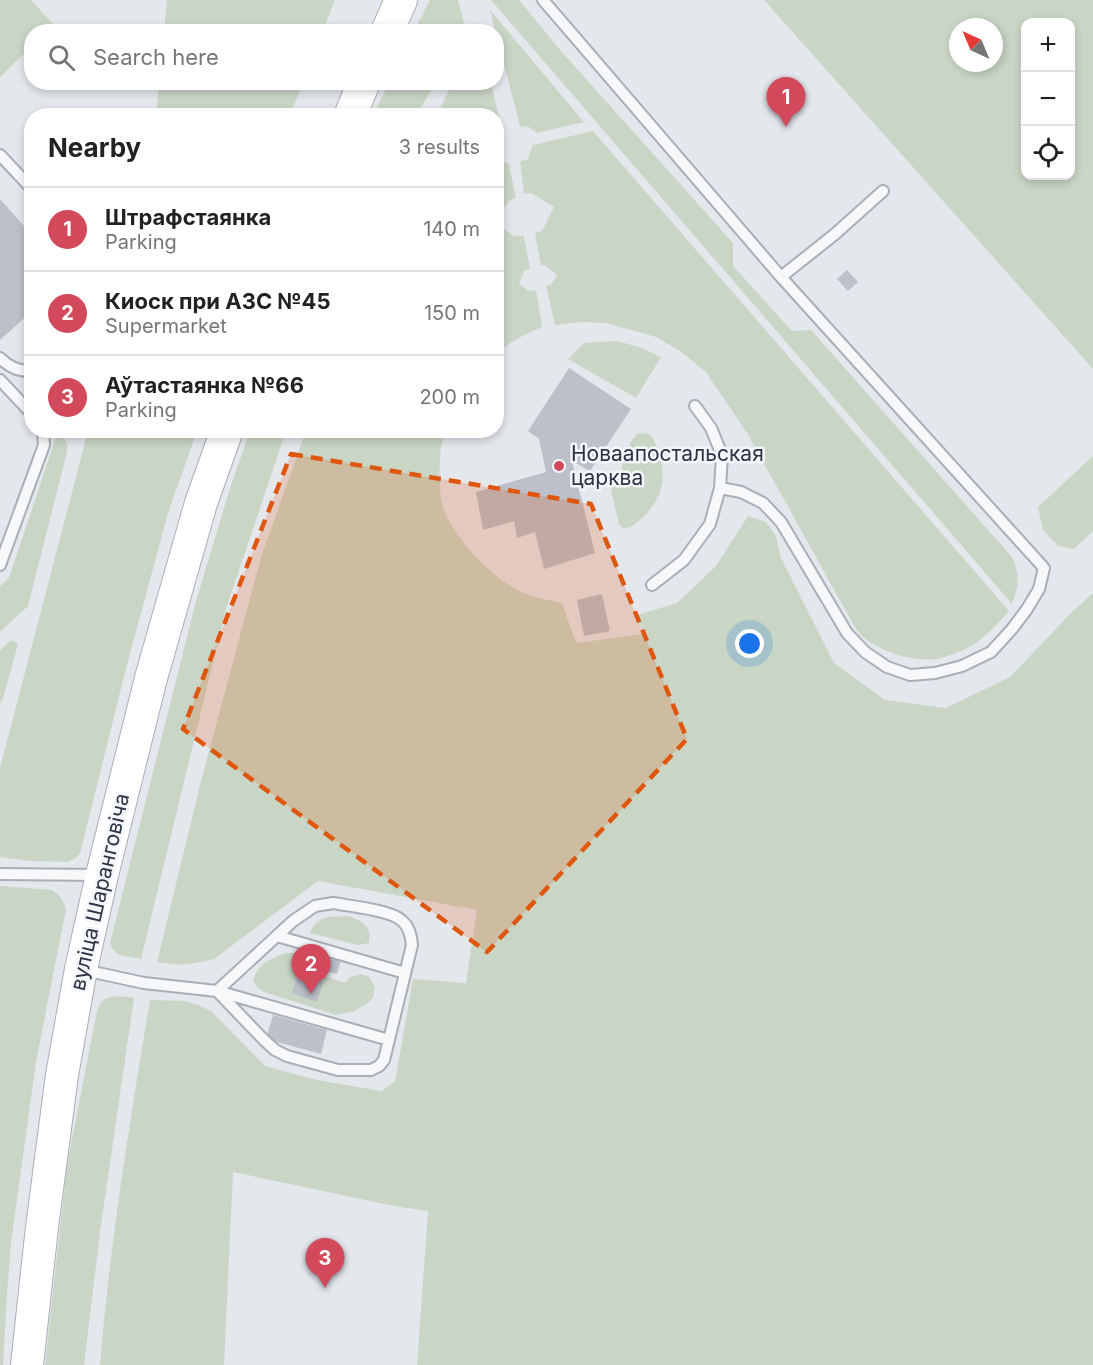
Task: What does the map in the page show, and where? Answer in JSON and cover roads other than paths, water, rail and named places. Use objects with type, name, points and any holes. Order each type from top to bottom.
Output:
[{"type":"main road","points":[[390,24],[400,0]]},
{"type":"main road","points":[[353,108],[361,90]]},
{"type":"main road","name":"вуліца Шаранговіча","points":[[27,1365],[40,1238],[62,1076],[81,969],[154,668],[201,503],[223,438]]},
{"type":"lane","points":[[543,0],[781,277],[1044,568],[1039,589],[1012,629],[991,652],[962,666],[935,673],[910,675],[886,667],[865,652],[847,633],[781,522],[763,503],[741,492],[720,488]]},
{"type":"lane","points":[[0,155],[24,180]]},
{"type":"lane","points":[[781,277],[835,234],[883,191]]},
{"type":"lane","points":[[0,358],[6,364],[24,372]]},
{"type":"lane","points":[[0,380],[24,406]]},
{"type":"lane","points":[[652,585],[684,560],[710,524],[720,488],[722,455],[711,428],[695,406]]},
{"type":"lane","points":[[0,565],[44,445],[44,438]]},
{"type":"lane","points":[[0,874],[102,875]]},
{"type":"lane","points":[[333,903],[393,915],[403,920],[410,932],[412,945],[384,1060],[371,1070],[338,1070],[287,1056],[275,1050],[217,991],[293,921],[315,906],[333,903]]},
{"type":"lane","points":[[277,936],[405,973]]},
{"type":"lane","points":[[81,969],[144,983],[217,991],[389,1040]]},
{"type":"place","name":"Штрафстаянка","points":[[786,127]]},
{"type":"place","name":"Новаапостальская царква","points":[[559,466]]},
{"type":"place","name":"Киоск при АЗС №45","points":[[311,994]]},
{"type":"place","name":"Аўтастаянка №66","points":[[325,1288]]}]
